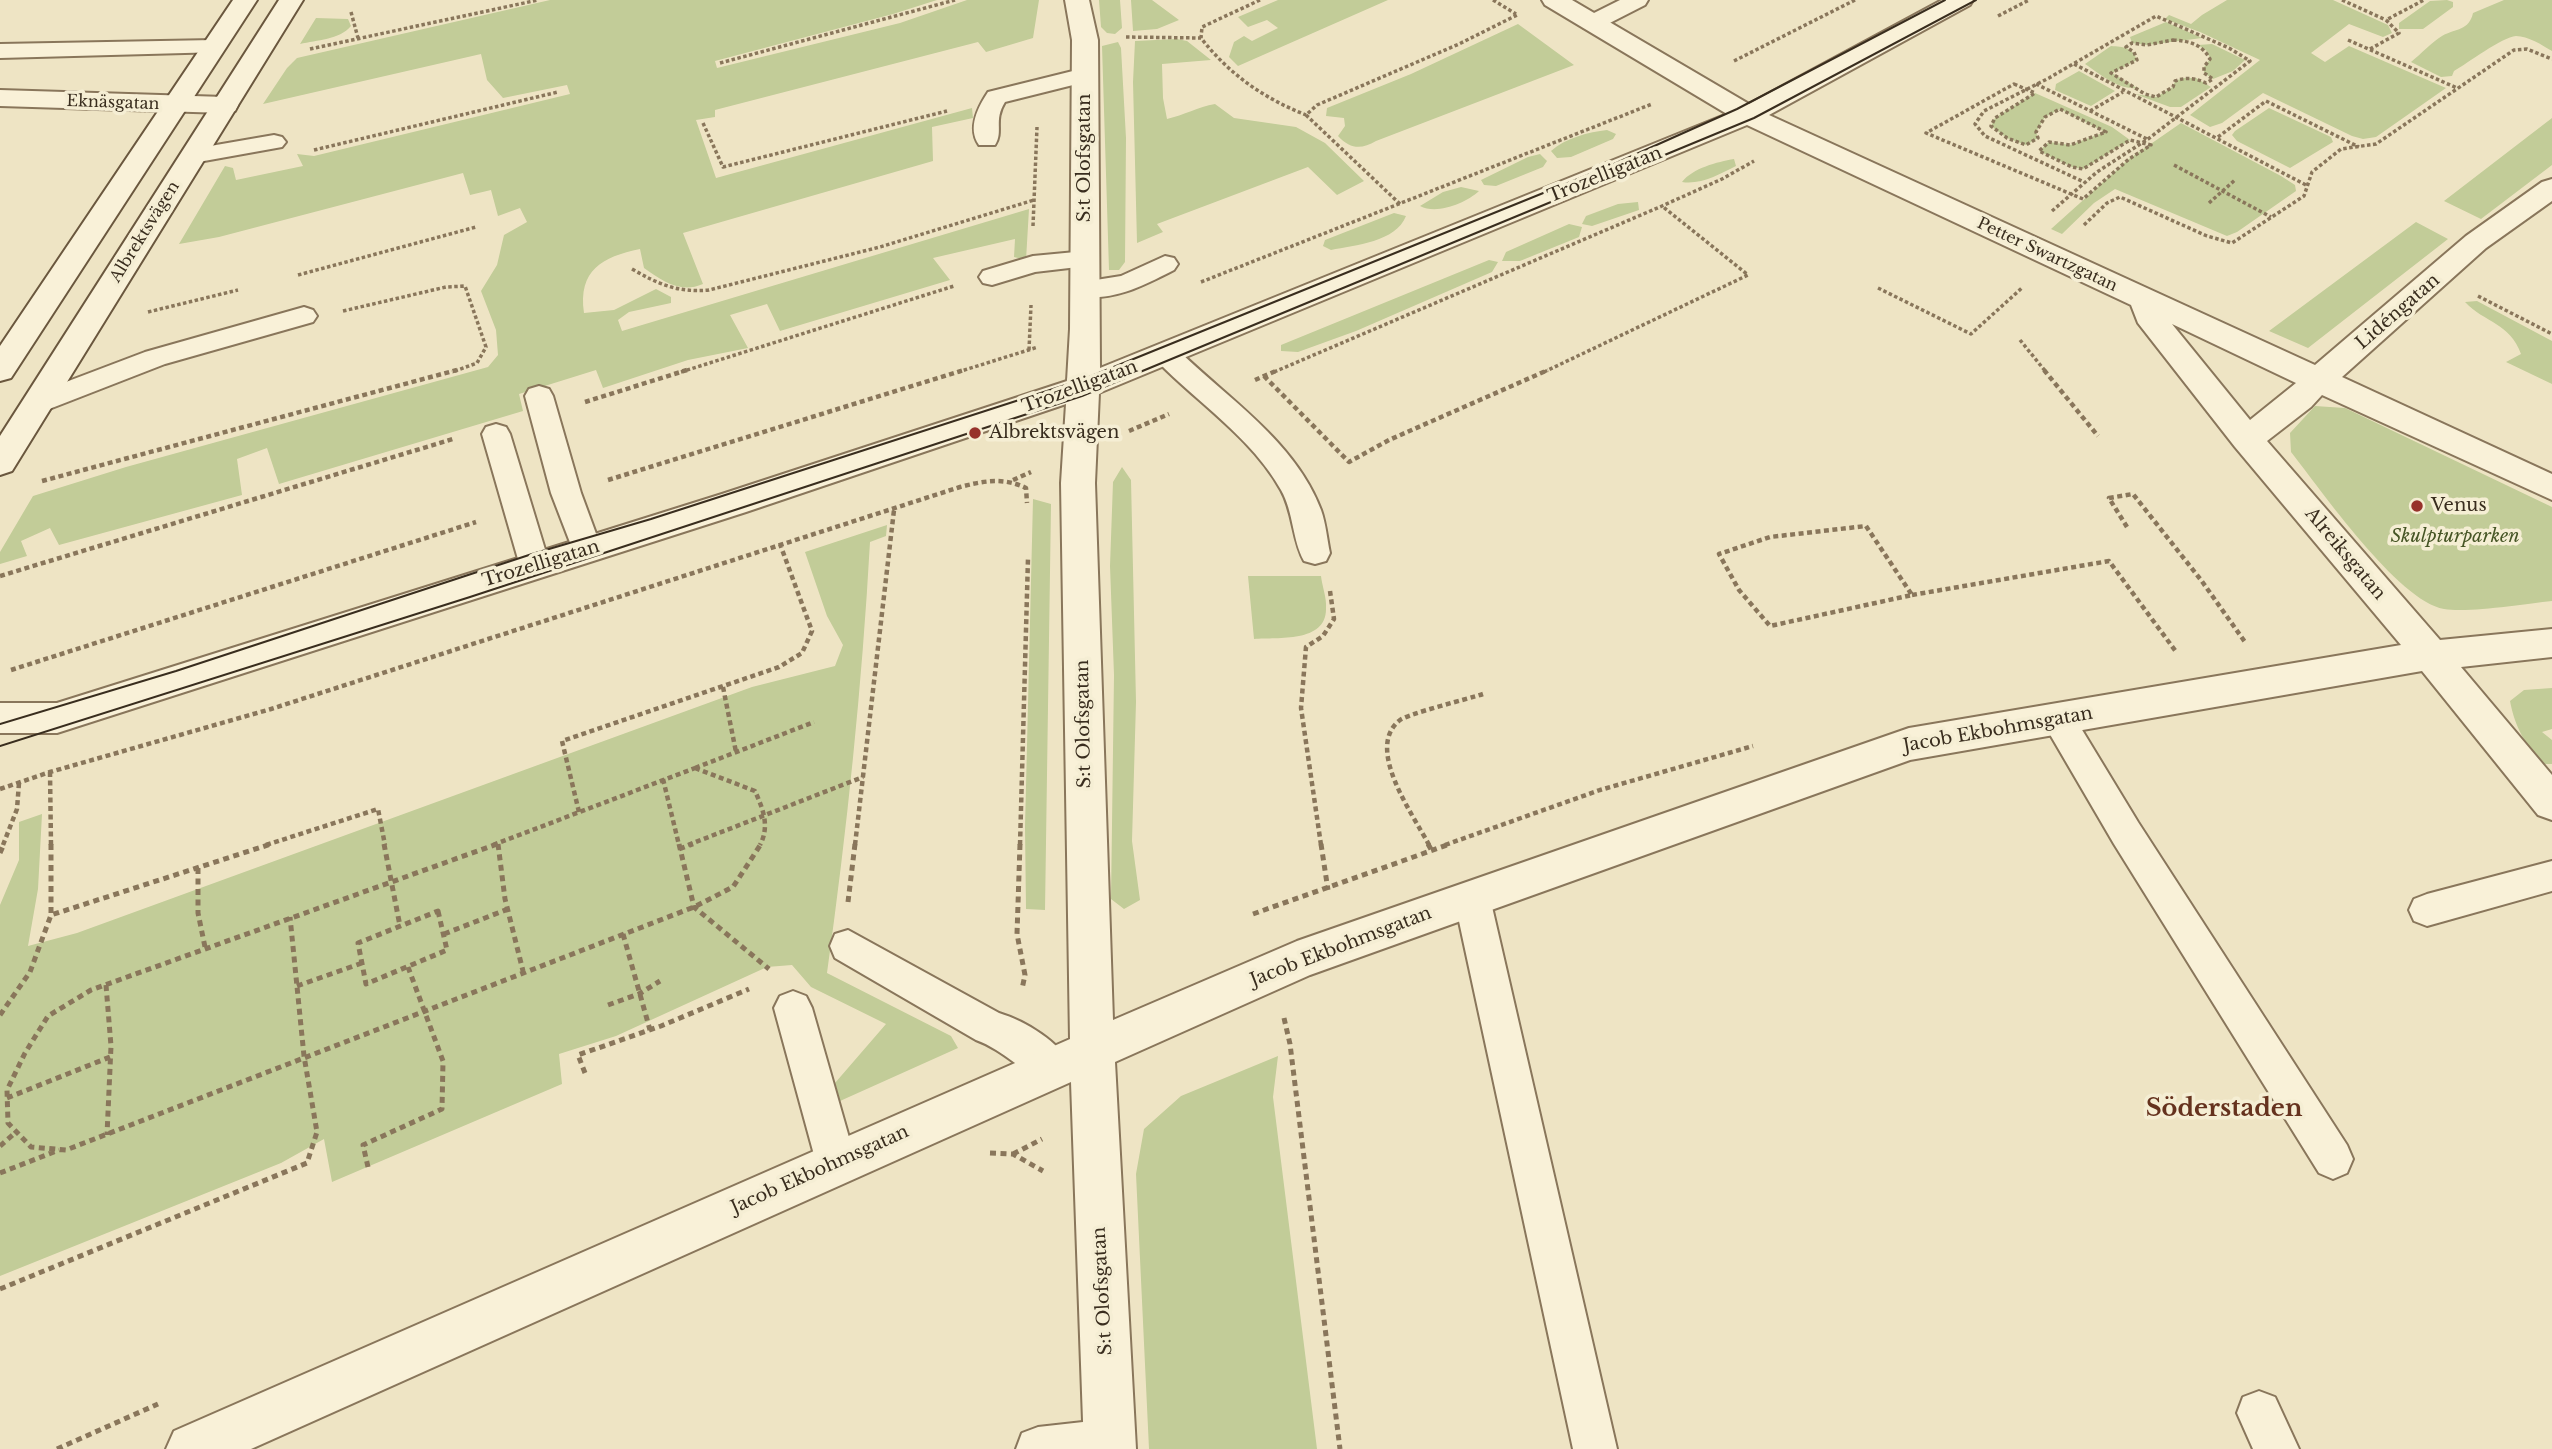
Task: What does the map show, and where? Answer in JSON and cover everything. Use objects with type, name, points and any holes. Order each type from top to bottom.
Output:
[{"type":"street","points":[[0,370],[245,0]]},
{"type":"street","name":"Albrektsvägen","points":[[0,463],[20,421],[291,0]]},
{"type":"street","name":"S:t Olofsgatan","points":[[1077,0],[1084,40],[1086,289],[1080,452],[1072,1058],[1095,1110],[1110,1445]]},
{"type":"street","name":"Petter Swartzgatan","points":[[1554,0],[1748,115],[2146,302],[2552,488]]},
{"type":"street","name":"Trozelligatan","points":[[0,718],[57,718],[587,550],[1083,387],[1167,355],[1748,115],[1961,0]]},
{"type":"street","name":"Eknäsgatan","points":[[0,99],[225,105]]},
{"type":"street","name":"Lidéngatan","points":[[2247,439],[2300,400],[2318,379],[2476,242],[2552,188]]},
{"type":"street","name":"Alreiksgatan","points":[[2146,302],[2149,316],[2247,439],[2431,655],[2465,700],[2552,803]]},
{"type":"street","name":"Jacob Ekbohmsgatan","points":[[192,1449],[1297,960],[1909,744],[2431,655],[2552,643]]},
{"type":"lane","points":[[1592,23],[1637,0]]},
{"type":"lane","points":[[0,51],[214,47]]},
{"type":"lane","points":[[987,140],[986,113],[996,97],[1085,75]]},
{"type":"lane","points":[[193,156],[272,142]]},
{"type":"lane","points":[[992,277],[1033,264],[1086,259]]},
{"type":"lane","points":[[1086,289],[1127,283],[1165,264]]},
{"type":"lane","points":[[20,421],[155,358],[304,316]]},
{"type":"lane","points":[[1167,355],[1253,433],[1289,477],[1305,508],[1315,553]]},
{"type":"lane","points":[[542,405],[566,493],[587,550]]},
{"type":"lane","points":[[496,434],[535,566]]},
{"type":"lane","points":[[2058,719],[2126,833],[2333,1159]]},
{"type":"lane","points":[[2427,910],[2552,876]]},
{"type":"lane","points":[[1472,898],[1595,1449]]},
{"type":"lane","points":[[848,946],[989,1027],[1072,1058]]},
{"type":"lane","points":[[785,993],[836,1162]]},
{"type":"lane","points":[[1038,1449],[1110,1445]]},
{"type":"path","points":[[307,49],[538,0]]},
{"type":"path","points":[[720,63],[955,0]]},
{"type":"path","points":[[1200,38],[1202,27],[1260,0]]},
{"type":"path","points":[[1199,282],[1678,94],[1693,83],[1854,0]]},
{"type":"path","points":[[2342,0],[2386,20],[2399,33],[2369,49]]},
{"type":"path","points":[[2386,20],[2424,0]]},
{"type":"path","points":[[351,12],[358,38]]},
{"type":"path","points":[[1306,116],[1317,105],[1459,44],[1517,15]]},
{"type":"path","points":[[2047,216],[2084,182],[2129,148],[2148,139],[2178,118],[2250,61],[2229,48],[2156,16],[2074,64],[1983,111],[1976,124],[1985,136],[2084,182]]},
{"type":"path","points":[[1124,27],[1126,49]]},
{"type":"path","points":[[1125,37],[1200,38],[1230,71],[1256,92],[1282,107],[1306,116],[1400,204]]},
{"type":"path","points":[[2116,39],[2130,44],[2188,40],[2207,51],[2210,59],[2204,66],[2204,73],[2213,79],[2206,83],[2183,78],[2175,81],[2173,87],[2156,97],[2145,94],[2111,73],[2137,60],[2134,52],[2126,47],[2130,44]]},
{"type":"path","points":[[2348,40],[2458,88]]},
{"type":"path","points":[[2075,233],[2107,203],[2119,197],[2207,236],[2232,243],[2304,195],[2312,172],[2341,149],[2376,144],[2514,50],[2528,48],[2552,59]]},
{"type":"path","points":[[2074,64],[2306,185]]},
{"type":"path","points":[[2014,84],[2025,88],[2035,93],[1995,118],[1991,126],[2007,138],[2026,145],[2038,138],[2036,132],[2045,117],[2060,109],[2106,132],[2070,145],[2049,142],[2039,151],[2073,167],[2083,169],[2130,140],[2151,145],[2129,159],[2083,199],[1926,133],[2014,84]]},
{"type":"path","points":[[2035,84],[2148,139]]},
{"type":"path","points":[[1029,350],[1039,85]]},
{"type":"path","points":[[2090,111],[2124,91]]},
{"type":"path","points":[[272,142],[295,151],[316,150],[558,92]]},
{"type":"path","points":[[703,123],[723,167],[883,125],[993,101]]},
{"type":"path","points":[[2218,137],[2266,102],[2359,147]]},
{"type":"path","points":[[0,789],[50,772],[271,709],[960,487],[988,481],[1013,480],[1215,397],[1662,206],[1722,179],[1756,160]]},
{"type":"path","points":[[2174,165],[2271,217]]},
{"type":"path","points":[[2209,203],[2235,180]]},
{"type":"path","points":[[632,269],[671,291],[688,293],[709,290],[880,247],[1034,200]]},
{"type":"path","points":[[1264,376],[1349,462],[1389,440],[1581,355],[1748,275],[1662,206]]},
{"type":"path","points":[[294,276],[476,227]]},
{"type":"path","points":[[542,405],[992,277]]},
{"type":"path","points":[[1878,288],[1971,334],[2032,280]]},
{"type":"path","points":[[37,482],[435,378],[477,363],[486,346],[465,286],[446,287],[317,317],[304,316]]},
{"type":"path","points":[[141,314],[242,289]]},
{"type":"path","points":[[2471,292],[2552,334]]},
{"type":"path","points":[[2020,340],[2098,436]]},
{"type":"path","points":[[0,576],[488,428],[496,434]]},
{"type":"path","points":[[1013,480],[1026,488],[1028,512]]},
{"type":"path","points":[[2127,527],[2109,498],[2133,494],[2201,580],[2250,649]]},
{"type":"path","points":[[848,946],[846,914],[894,510]]},
{"type":"path","points":[[1912,595],[1866,526],[1828,529],[1733,545],[1719,554],[1739,590],[1770,626],[1912,595],[2109,561],[2181,659],[2170,660]]},
{"type":"path","points":[[579,812],[562,741],[779,667],[802,653],[812,631],[780,544]]},
{"type":"path","points":[[1004,1032],[1014,1026],[1025,975],[1017,934],[1028,551]]},
{"type":"path","points":[[1315,553],[1329,587],[1334,619],[1323,636],[1306,646],[1301,708],[1328,890]]},
{"type":"path","points":[[723,687],[736,752]]},
{"type":"path","points":[[1432,851],[1386,761],[1386,738],[1401,719],[1483,694]]},
{"type":"path","points":[[694,767],[755,791],[765,814],[764,838],[752,861],[733,887],[694,907],[66,1150],[31,1147],[8,1123],[8,1090],[25,1053],[48,1016],[91,990],[498,844],[694,767],[814,722]]},
{"type":"path","points":[[1253,914],[1328,890],[1600,790],[1754,746]]},
{"type":"path","points":[[0,1015],[30,972],[51,915],[50,772]]},
{"type":"path","points":[[679,849],[863,778]]},
{"type":"path","points":[[663,779],[694,907],[785,993]]},
{"type":"path","points":[[0,853],[19,801],[19,783]]},
{"type":"path","points":[[51,915],[378,809],[400,926]]},
{"type":"path","points":[[498,844],[508,909],[523,971]]},
{"type":"path","points":[[198,868],[198,913],[205,947]]},
{"type":"path","points":[[444,934],[508,909]]},
{"type":"path","points":[[438,911],[444,934],[447,950],[366,984],[358,943],[438,911]]},
{"type":"path","points":[[0,1289],[307,1163],[317,1132],[304,1056],[290,917]]},
{"type":"path","points":[[623,934],[650,1030]]},
{"type":"path","points":[[297,986],[362,963]]},
{"type":"path","points":[[368,1167],[363,1144],[442,1109],[443,1061],[408,967]]},
{"type":"path","points":[[608,1005],[660,981]]},
{"type":"path","points":[[106,985],[110,1057],[107,1135]]},
{"type":"path","points":[[585,1073],[578,1055],[650,1030],[785,993]]},
{"type":"path","points":[[1271,1019],[1282,1014],[1290,1044],[1340,1449]]},
{"type":"path","points":[[7,1098],[110,1057]]},
{"type":"path","points":[[1013,1154],[1095,1110]]},
{"type":"path","points":[[0,1146],[16,1132]]},
{"type":"path","points":[[0,1173],[60,1149]]},
{"type":"path","points":[[976,1156],[988,1153],[1013,1154],[1042,1169],[1046,1178]]},
{"type":"path","points":[[57,1449],[167,1401]]},
{"type":"green space","points":[[550,0],[937,0],[715,61],[717,68],[900,23],[967,0],[1039,0],[1033,38],[986,52],[978,42],[715,110],[715,117],[696,120],[716,178],[972,108],[973,118],[932,127],[933,161],[683,233],[703,284],[687,288],[672,285],[644,268],[640,249],[604,261],[589,276],[585,286],[584,313],[614,310],[656,289],[671,297],[671,303],[629,312],[618,320],[622,331],[1029,209],[1026,260],[1014,257],[1015,239],[933,258],[950,280],[780,331],[767,304],[730,315],[748,348],[688,360],[603,388],[596,370],[519,394],[523,411],[279,484],[267,448],[237,459],[242,495],[59,545],[50,528],[21,541],[27,556],[0,564],[0,552],[33,496],[126,467],[488,367],[498,355],[496,330],[481,291],[497,265],[504,235],[527,222],[520,208],[498,216],[491,190],[470,195],[463,173],[219,237],[179,244],[225,166],[233,168],[236,180],[303,166],[297,154],[314,156],[570,94],[567,85],[503,98],[487,80],[481,54],[263,104],[297,58]]},
{"type":"green space","points":[[1099,0],[1120,0],[1122,28],[1115,34],[1107,33],[1101,27]]},
{"type":"green space","points":[[1131,0],[1152,0],[1179,20],[1157,29],[1133,31]]},
{"type":"green space","points":[[1278,0],[1388,0],[1238,66],[1229,57],[1234,42],[1244,36],[1252,41],[1278,28],[1267,20],[1248,27],[1238,17]]},
{"type":"green space","points":[[2227,0],[2333,0],[2388,25],[2392,33],[2383,37],[2349,24],[2311,53],[2325,62],[2349,46],[2446,88],[2376,137],[2363,139],[2352,136],[2263,93],[2222,123],[2210,127],[2190,115],[2260,60],[2165,19],[2169,15],[2191,24]]},
{"type":"green space","points":[[2504,0],[2552,0],[2552,51],[2530,39],[2516,36],[2485,51],[2454,71],[2452,76],[2441,77],[2411,62],[2447,33],[2465,26],[2473,13]]},
{"type":"green space","points":[[2430,1],[2453,2],[2453,7],[2423,29],[2399,29],[2399,23]]},
{"type":"green space","points":[[316,18],[348,19],[351,26],[334,37],[300,44]]},
{"type":"green space","points":[[2166,22],[2202,38],[2147,45],[2132,43],[2130,37]]},
{"type":"green space","points":[[1518,24],[1574,65],[1366,146],[1347,144],[1338,136],[1345,126],[1344,118],[1326,116],[1327,108],[1411,74]]},
{"type":"green space","points":[[1135,41],[1187,41],[1211,60],[1162,64],[1167,119],[1215,104],[1234,118],[1296,127],[1325,143],[1364,181],[1337,195],[1308,167],[1157,224],[1163,232],[1137,243],[1133,82]]},
{"type":"green space","points":[[1118,42],[1121,48],[1126,138],[1125,262],[1119,270],[1109,270],[1102,46]]},
{"type":"green space","points":[[2212,44],[2245,60],[2233,71],[2213,79],[2204,73],[2204,67],[2210,59],[2207,51],[2198,45]]},
{"type":"green space","points":[[2111,46],[2127,48],[2133,52],[2137,60],[2112,73],[2137,88],[2116,84],[2085,64]]},
{"type":"green space","points":[[2079,71],[2115,91],[2091,106],[2055,90],[2056,84]]},
{"type":"green space","points":[[2196,78],[2211,87],[2181,107],[2170,107],[2135,94],[2156,97],[2173,87],[2175,81]]},
{"type":"green space","points":[[2035,93],[2112,127],[2130,140],[2083,169],[2072,167],[2039,151],[2049,142],[2070,145],[2105,132],[2060,109],[2045,117],[2036,132],[2038,138],[2026,145],[2007,138],[1991,126],[1995,118]]},
{"type":"green space","points":[[2269,108],[2331,137],[2333,142],[2290,168],[2237,141],[2232,135],[2235,131]]},
{"type":"green space","points":[[2552,118],[2552,165],[2481,219],[2444,201]]},
{"type":"green space","points":[[2181,123],[2281,176],[2295,185],[2296,191],[2237,232],[2227,236],[2115,189],[2094,203],[2062,234],[2051,229],[2129,159]]},
{"type":"green space","points":[[1607,130],[1616,134],[1613,139],[1571,157],[1557,158],[1551,151],[1578,136]]},
{"type":"green space","points":[[1540,154],[1547,161],[1543,167],[1496,186],[1484,185],[1481,180],[1528,157]]},
{"type":"green space","points":[[1734,159],[1736,166],[1717,175],[1696,182],[1682,182],[1699,169]]},
{"type":"green space","points":[[1461,187],[1479,191],[1467,200],[1451,206],[1435,209],[1420,206],[1443,192]]},
{"type":"green space","points":[[1638,202],[1639,210],[1592,226],[1582,224],[1586,216],[1618,204]]},
{"type":"green space","points":[[1394,213],[1406,216],[1401,225],[1384,237],[1331,250],[1323,246],[1325,240]]},
{"type":"green space","points":[[2416,222],[2448,239],[2308,348],[2269,331]]},
{"type":"green space","points":[[1569,224],[1582,227],[1579,237],[1520,261],[1502,261],[1506,252]]},
{"type":"green space","points":[[1489,260],[1498,262],[1492,272],[1356,331],[1298,352],[1281,351],[1281,345]]},
{"type":"green space","points":[[2477,301],[2552,341],[2552,384],[2506,362],[2521,354],[2504,329],[2465,302]]},
{"type":"green space","name":"Skulpturparken","points":[[2315,406],[2345,408],[2552,507],[2552,601],[2482,609],[2444,609],[2425,602],[2405,586],[2362,542],[2291,452],[2290,433]]},
{"type":"green space","points":[[1122,467],[1131,480],[1136,702],[1132,841],[1140,900],[1124,909],[1111,899],[1114,675],[1110,566],[1113,482]]},
{"type":"green space","points":[[1033,499],[1051,504],[1045,910],[1026,909],[1025,827]]},
{"type":"green space","points":[[887,525],[886,536],[870,542],[853,758],[827,973],[951,1036],[958,1048],[840,1101],[835,1083],[886,1024],[811,987],[792,965],[767,967],[616,1036],[559,1054],[562,1084],[332,1182],[324,1139],[281,1163],[0,1276],[0,905],[19,860],[19,822],[42,814],[38,889],[28,946],[77,933],[752,687],[835,666],[843,645],[827,616],[805,552]]},
{"type":"green space","points":[[1248,576],[1321,576],[1326,605],[1324,620],[1318,628],[1299,636],[1254,639]]},
{"type":"green space","points":[[2552,688],[2552,729],[2542,732],[2552,740],[2552,764],[2545,764],[2522,736],[2510,701],[2524,690]]},
{"type":"green space","points":[[1278,1056],[1273,1097],[1317,1449],[1149,1449],[1136,1174],[1144,1129],[1181,1096]]},
{"type":"tram line","points":[[0,724],[176,671],[532,554],[651,519],[1084,379],[1605,168],[1737,109],[1945,0]]},
{"type":"tram line","points":[[0,746],[470,597],[1082,396],[1754,118],[1976,0]]},
{"type":"place","name":"Albrektsvägen","points":[[975,433]]},
{"type":"place","name":"Venus","points":[[2417,506]]},
{"type":"district","name":"Söderstaden","points":[[2224,1109]]}]
